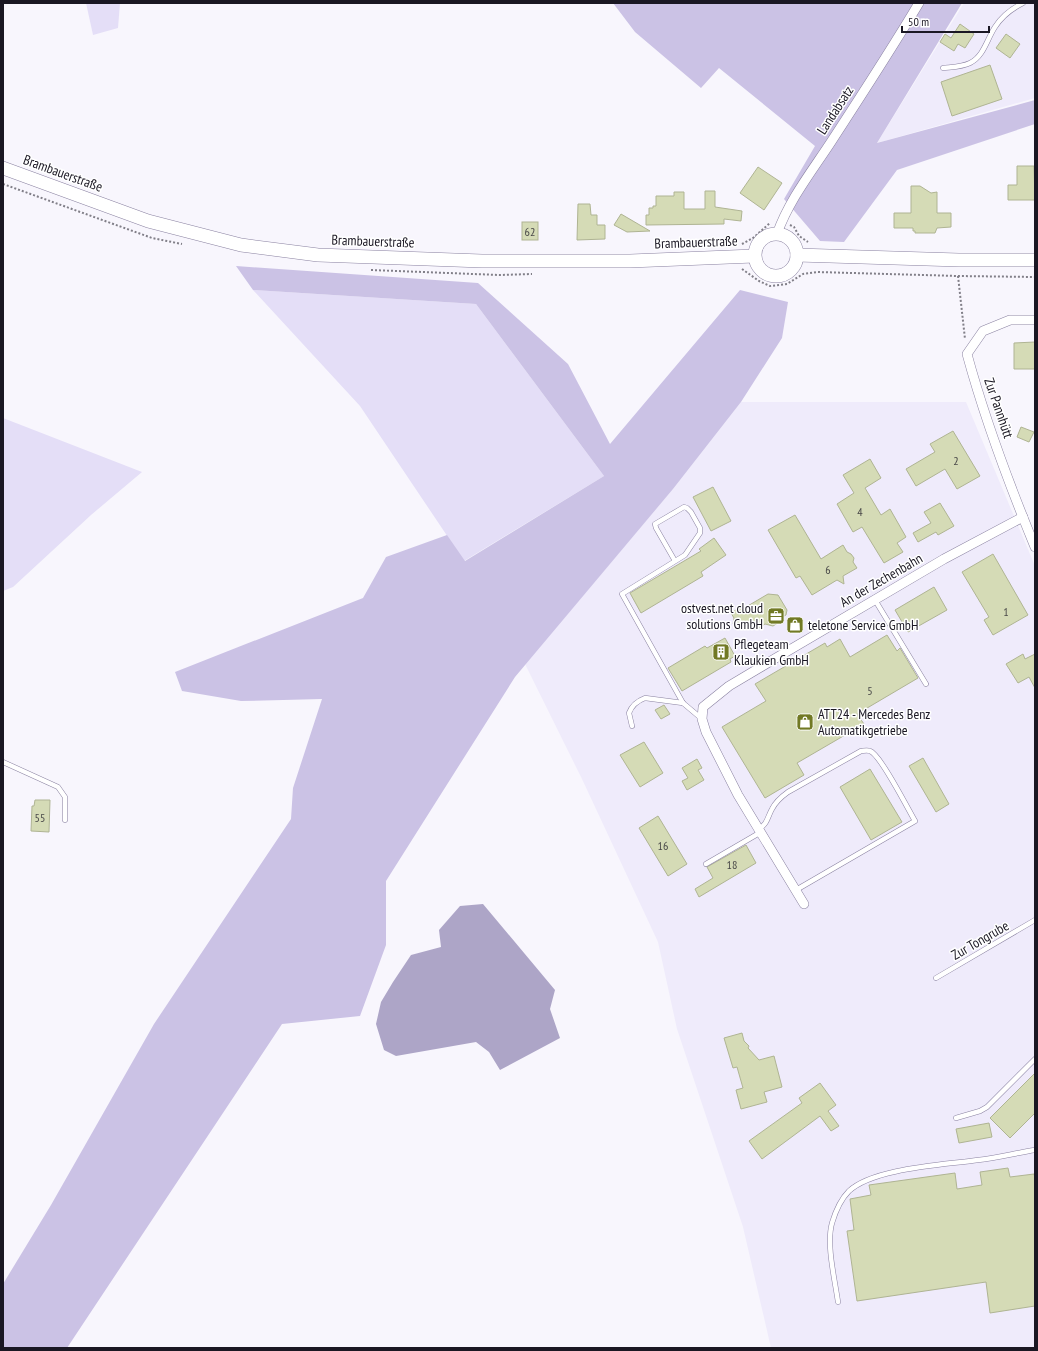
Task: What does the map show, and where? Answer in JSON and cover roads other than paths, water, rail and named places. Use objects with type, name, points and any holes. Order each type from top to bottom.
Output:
[{"type":"main road","name":"Brambauerstraße","points":[[3,168],[148,221],[241,245],[318,255],[482,261],[630,261],[754,256]]},
{"type":"main road","points":[[770,234],[786,236],[796,247],[797,255],[794,267],[786,274],[779,276],[771,276],[764,273],[756,264],[754,256],[756,246],[761,240],[770,234]]},
{"type":"main road","points":[[797,255],[958,260],[1035,260]]},
{"type":"street","name":"Landabsatz","points":[[777,234],[782,221],[796,196],[890,52],[920,3]]},
{"type":"street","name":"Zur Pannhütt","points":[[1035,320],[1010,320],[983,331],[967,354],[978,396],[1035,547]]},
{"type":"street","name":"An der Zechenbahn","points":[[702,719],[702,706],[729,686],[944,559],[1023,516]]},
{"type":"street","points":[[702,719],[706,732],[738,795],[804,904]]},
{"type":"lane","points":[[943,68],[962,65],[971,62],[978,57],[994,28],[1002,17],[1011,9],[1023,3]]},
{"type":"lane","points":[[675,561],[655,524],[684,507],[691,512],[700,528],[700,533],[685,555],[622,594],[683,702],[702,719]]},
{"type":"lane","points":[[875,600],[926,684]]},
{"type":"lane","points":[[632,726],[629,713],[634,704],[640,700],[645,698],[683,702]]},
{"type":"lane","points":[[706,864],[760,831],[766,825],[772,809],[778,799],[788,792],[860,751],[870,751],[876,756],[886,771],[915,821],[796,890]]},
{"type":"lane","points":[[3,762],[58,787],[65,797],[65,820]]},
{"type":"lane","name":"Zur Tongrube","points":[[936,978],[1035,920]]},
{"type":"lane","points":[[956,1118],[980,1112],[987,1107],[1035,1059]]},
{"type":"lane","points":[[838,1302],[830,1237],[832,1223],[839,1205],[849,1191],[868,1180],[903,1170],[979,1160],[1035,1150]]},
{"type":"place","name":"ostvest.net cloud solutions GmbH","points":[[776,616]]},
{"type":"place","name":"teletone Service GmbH","points":[[795,625]]},
{"type":"place","name":"Pflegeteam Klaukien GmbH","points":[[721,652]]},
{"type":"place","name":"ATT24 - Mercedes Benz Automatikgetriebe","points":[[805,722]]}]
